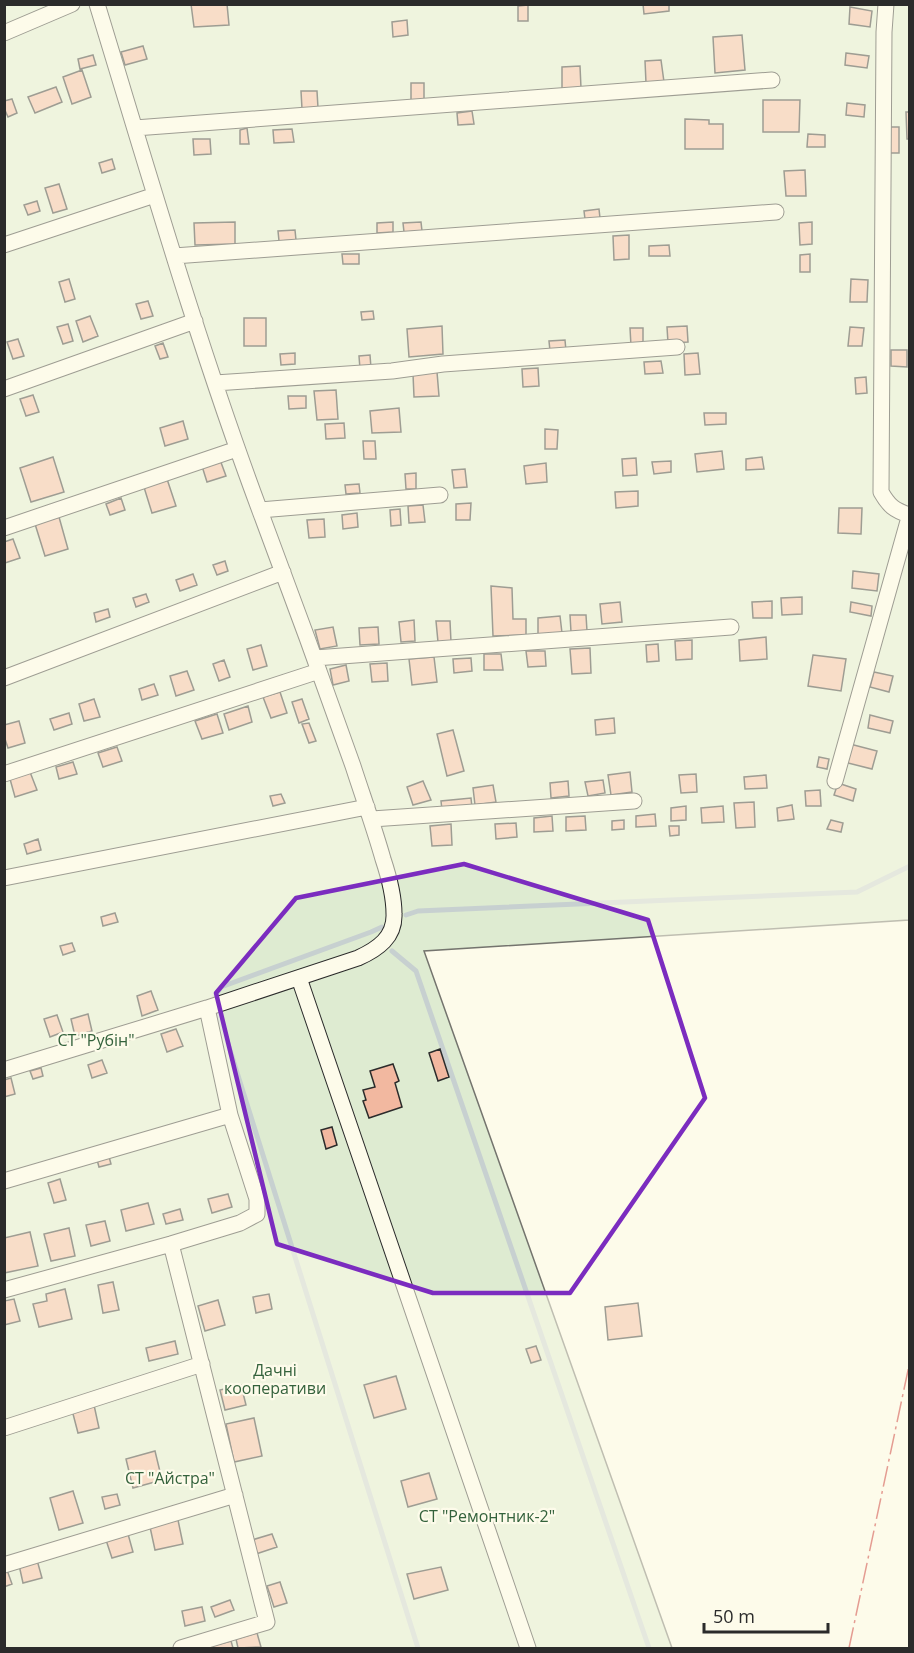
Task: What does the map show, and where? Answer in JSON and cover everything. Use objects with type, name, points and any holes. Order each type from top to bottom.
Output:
[{"type":"street","points":[[4,33],[72,4]]},
{"type":"street","points":[[4,1070],[207,1008],[364,955],[381,945],[389,936],[394,925],[391,885],[369,813],[215,383],[97,4]]},
{"type":"street","points":[[835,782],[909,514],[896,510],[886,502],[881,492],[886,4]]},
{"type":"street","points":[[135,128],[772,80]]},
{"type":"street","points":[[4,245],[155,195]]},
{"type":"street","points":[[174,256],[776,212]]},
{"type":"street","points":[[4,389],[195,321]]},
{"type":"street","points":[[215,383],[677,347]]},
{"type":"street","points":[[4,528],[237,448]]},
{"type":"street","points":[[260,510],[440,495]]},
{"type":"street","points":[[4,678],[283,572]]},
{"type":"street","points":[[4,774],[317,665],[731,627]]},
{"type":"street","points":[[4,878],[369,813],[634,801]]},
{"type":"street","points":[[299,978],[528,1648]]},
{"type":"street","points":[[4,1290],[171,1244],[240,1223],[257,1214],[257,1199],[230,1115],[207,1008]]},
{"type":"street","points":[[4,1181],[230,1115]]},
{"type":"street","points":[[171,1244],[267,1622],[181,1648]]},
{"type":"street","points":[[4,1428],[202,1364]]},
{"type":"street","points":[[4,1564],[235,1495]]},
{"type":"highlighted area","points":[[464,864],[648,920],[705,1098],[570,1293],[433,1293],[277,1244],[216,993],[296,898]]},
{"type":"green space","points":[[5,5],[909,5],[909,920],[424,951],[672,1648],[5,1648]]},
{"type":"building","points":[[191,4],[227,4],[229,25],[194,27]]},
{"type":"building","points":[[643,4],[669,4],[669,11],[644,14]]},
{"type":"building","points":[[528,5],[528,21],[518,21],[518,6]]},
{"type":"building","points":[[850,7],[872,11],[870,27],[849,24]]},
{"type":"building","points":[[407,20],[408,35],[393,37],[392,22]]},
{"type":"building","points":[[742,35],[745,70],[715,73],[713,37]]},
{"type":"building","points":[[143,46],[147,59],[125,65],[121,52]]},
{"type":"building","points":[[846,53],[869,56],[867,68],[845,65]]},
{"type":"building","points":[[93,55],[96,65],[80,69],[78,59]]},
{"type":"building","points":[[661,60],[664,82],[646,83],[645,61]]},
{"type":"building","points":[[580,66],[581,88],[562,89],[562,67]]},
{"type":"building","points":[[82,70],[91,97],[72,104],[63,77]]},
{"type":"building","points":[[411,83],[424,83],[424,101],[411,101]]},
{"type":"building","points":[[56,87],[62,102],[35,113],[28,97]]},
{"type":"building","points":[[301,91],[317,91],[318,108],[302,109]]},
{"type":"building","points":[[12,99],[17,113],[8,117],[4,101]]},
{"type":"building","points":[[763,100],[800,100],[799,132],[763,132]]},
{"type":"building","points":[[847,103],[865,105],[864,117],[846,115]]},
{"type":"building","points":[[472,111],[474,124],[458,125],[457,113]]},
{"type":"building","points":[[906,112],[910,112],[910,139],[907,139]]},
{"type":"building","points":[[685,119],[709,120],[709,124],[723,124],[723,149],[685,149]]},
{"type":"building","points":[[886,127],[899,127],[899,153],[886,153]]},
{"type":"building","points":[[247,128],[249,144],[240,144],[240,130]]},
{"type":"building","points":[[292,129],[294,142],[274,143],[273,130]]},
{"type":"building","points":[[808,134],[825,135],[825,147],[807,147]]},
{"type":"building","points":[[193,139],[210,139],[211,154],[194,155]]},
{"type":"building","points":[[112,159],[115,169],[102,173],[99,163]]},
{"type":"building","points":[[805,170],[806,196],[786,196],[784,171]]},
{"type":"building","points":[[59,184],[67,209],[53,213],[45,188]]},
{"type":"building","points":[[37,201],[40,211],[28,215],[24,205]]},
{"type":"building","points":[[599,209],[600,218],[585,219],[584,211]]},
{"type":"building","points":[[235,222],[235,244],[195,245],[194,223]]},
{"type":"building","points":[[393,222],[393,232],[377,233],[377,223]]},
{"type":"building","points":[[421,222],[422,231],[404,232],[403,223]]},
{"type":"building","points":[[812,222],[812,244],[800,245],[799,223]]},
{"type":"building","points":[[295,230],[296,240],[279,241],[278,231]]},
{"type":"building","points":[[629,235],[629,259],[614,260],[613,236]]},
{"type":"building","points":[[669,245],[670,256],[649,256],[649,246]]},
{"type":"building","points":[[342,254],[359,254],[359,264],[343,264]]},
{"type":"building","points":[[810,254],[810,272],[800,272],[800,255]]},
{"type":"building","points":[[69,279],[75,299],[65,302],[59,282]]},
{"type":"building","points":[[851,279],[868,280],[867,302],[850,302]]},
{"type":"building","points":[[148,301],[153,316],[141,319],[136,304]]},
{"type":"building","points":[[373,311],[374,319],[362,320],[361,312]]},
{"type":"building","points":[[90,316],[98,336],[83,342],[76,321]]},
{"type":"building","points":[[244,318],[266,318],[266,346],[244,346]]},
{"type":"building","points":[[68,324],[73,341],[63,344],[57,327]]},
{"type":"building","points":[[442,326],[443,354],[409,357],[407,329]]},
{"type":"building","points":[[687,326],[688,342],[668,343],[667,327]]},
{"type":"building","points":[[850,327],[864,328],[862,346],[848,346]]},
{"type":"building","points":[[630,328],[643,328],[643,345],[631,346]]},
{"type":"building","points":[[18,339],[24,356],[13,359],[7,342]]},
{"type":"building","points":[[565,340],[566,351],[550,351],[549,341]]},
{"type":"building","points":[[163,343],[168,357],[160,359],[155,346]]},
{"type":"building","points":[[891,350],[907,350],[907,367],[891,366]]},
{"type":"building","points":[[295,353],[295,364],[281,365],[280,354]]},
{"type":"building","points":[[698,353],[700,374],[685,375],[684,354]]},
{"type":"building","points":[[370,355],[371,368],[360,369],[359,356]]},
{"type":"building","points":[[661,361],[663,373],[645,374],[644,362]]},
{"type":"building","points":[[538,368],[539,386],[523,387],[522,369]]},
{"type":"building","points":[[437,372],[439,396],[414,397],[413,374]]},
{"type":"building","points":[[866,377],[867,393],[856,394],[855,378]]},
{"type":"building","points":[[336,390],[338,419],[317,420],[314,391]]},
{"type":"building","points":[[33,395],[39,412],[26,416],[20,399]]},
{"type":"building","points":[[288,396],[306,396],[306,408],[289,409]]},
{"type":"building","points":[[399,408],[401,432],[372,433],[370,411]]},
{"type":"building","points":[[704,413],[726,413],[726,424],[705,425]]},
{"type":"building","points":[[183,421],[188,439],[165,446],[160,428]]},
{"type":"building","points":[[344,423],[345,438],[326,439],[325,424]]},
{"type":"building","points":[[545,429],[558,430],[557,449],[545,449]]},
{"type":"building","points":[[363,441],[375,441],[376,459],[364,459]]},
{"type":"building","points":[[722,451],[724,469],[697,472],[695,454]]},
{"type":"building","points":[[53,457],[64,492],[31,502],[20,468]]},
{"type":"building","points":[[219,457],[226,476],[207,482],[201,463]]},
{"type":"building","points":[[762,457],[764,469],[746,470],[746,459]]},
{"type":"building","points":[[636,458],[637,475],[623,476],[622,459]]},
{"type":"building","points":[[671,461],[671,472],[654,474],[652,462]]},
{"type":"building","points":[[546,463],[547,482],[526,484],[524,466]]},
{"type":"building","points":[[465,469],[467,487],[454,488],[452,470]]},
{"type":"building","points":[[416,473],[416,489],[406,489],[405,474]]},
{"type":"building","points":[[166,476],[176,506],[152,513],[143,484]]},
{"type":"building","points":[[359,484],[360,493],[346,494],[345,485]]},
{"type":"building","points":[[638,491],[638,506],[616,508],[615,492]]},
{"type":"building","points":[[121,498],[125,510],[110,515],[106,504]]},
{"type":"building","points":[[471,503],[470,520],[456,520],[456,504]]},
{"type":"building","points":[[423,505],[425,522],[409,523],[408,506]]},
{"type":"building","points":[[839,508],[862,508],[861,534],[838,533]]},
{"type":"building","points":[[400,509],[401,525],[391,526],[390,510]]},
{"type":"building","points":[[357,513],[358,527],[343,529],[342,515]]},
{"type":"building","points":[[59,517],[68,549],[45,556],[35,524]]},
{"type":"building","points":[[324,519],[325,537],[309,538],[307,520]]},
{"type":"building","points":[[13,539],[20,558],[5,563],[4,542]]},
{"type":"building","points":[[225,561],[228,571],[217,575],[213,565]]},
{"type":"building","points":[[853,571],[879,574],[877,591],[852,588]]},
{"type":"building","points":[[193,574],[197,585],[180,591],[176,580]]},
{"type":"building","points":[[491,586],[512,588],[513,619],[526,619],[526,635],[493,636]]},
{"type":"building","points":[[146,594],[149,602],[136,607],[133,598]]},
{"type":"building","points":[[802,597],[802,614],[782,615],[781,598]]},
{"type":"building","points":[[772,601],[772,618],[753,618],[752,602]]},
{"type":"building","points":[[620,602],[622,622],[602,624],[600,604]]},
{"type":"building","points":[[851,602],[872,606],[871,616],[850,612]]},
{"type":"building","points":[[108,609],[110,617],[96,622],[94,613]]},
{"type":"building","points":[[570,615],[586,615],[587,631],[571,632]]},
{"type":"building","points":[[560,616],[562,633],[538,635],[538,618]]},
{"type":"building","points":[[414,620],[415,641],[401,642],[399,622]]},
{"type":"building","points":[[436,621],[450,621],[451,642],[438,642]]},
{"type":"building","points":[[333,627],[337,646],[320,649],[315,630]]},
{"type":"building","points":[[378,627],[379,644],[360,645],[359,628]]},
{"type":"building","points":[[766,637],[767,659],[740,661],[739,640]]},
{"type":"building","points":[[692,640],[692,659],[676,660],[675,641]]},
{"type":"building","points":[[658,644],[659,661],[647,662],[646,645]]},
{"type":"building","points":[[261,645],[267,666],[253,670],[247,649]]},
{"type":"building","points":[[590,648],[591,673],[572,674],[570,649]]},
{"type":"building","points":[[526,651],[545,651],[546,666],[528,667]]},
{"type":"building","points":[[484,654],[501,654],[503,670],[484,670]]},
{"type":"building","points":[[813,655],[846,659],[841,691],[808,686]]},
{"type":"building","points":[[434,657],[437,682],[412,685],[409,659]]},
{"type":"building","points":[[471,658],[472,671],[454,673],[453,659]]},
{"type":"building","points":[[224,660],[230,677],[219,681],[213,664]]},
{"type":"building","points":[[387,663],[388,681],[372,682],[370,664]]},
{"type":"building","points":[[346,665],[349,681],[333,685],[330,669]]},
{"type":"building","points":[[187,671],[194,690],[176,696],[170,676]]},
{"type":"building","points":[[874,672],[893,676],[889,692],[870,687]]},
{"type":"building","points":[[154,684],[158,695],[142,700],[139,689]]},
{"type":"building","points":[[280,692],[287,713],[271,718],[263,697]]},
{"type":"building","points":[[94,699],[100,717],[84,721],[79,704]]},
{"type":"building","points":[[302,699],[309,719],[299,723],[292,702]]},
{"type":"building","points":[[248,706],[252,722],[229,730],[224,714]]},
{"type":"building","points":[[69,713],[72,724],[54,730],[50,719]]},
{"type":"building","points":[[217,714],[223,733],[202,739],[195,721]]},
{"type":"building","points":[[870,715],[893,721],[890,733],[868,728]]},
{"type":"building","points":[[614,718],[615,733],[596,735],[595,720]]},
{"type":"building","points":[[19,721],[25,743],[8,748],[4,736],[4,725]]},
{"type":"building","points":[[309,723],[316,741],[309,743],[302,724]]},
{"type":"building","points":[[453,730],[464,771],[447,776],[437,734]]},
{"type":"building","points":[[850,744],[877,751],[872,769],[844,762]]},
{"type":"building","points":[[117,747],[122,761],[103,767],[98,753]]},
{"type":"building","points":[[819,757],[829,759],[827,769],[817,767]]},
{"type":"building","points":[[73,762],[77,774],[59,779],[56,767]]},
{"type":"building","points":[[30,772],[37,790],[15,797],[10,779]]},
{"type":"building","points":[[630,772],[632,792],[611,795],[608,775]]},
{"type":"building","points":[[630,772],[632,792],[611,795],[608,775]]},
{"type":"building","points":[[696,774],[697,792],[681,793],[679,775]]},
{"type":"building","points":[[766,775],[767,788],[745,789],[744,777]]},
{"type":"building","points":[[603,780],[605,793],[588,796],[585,782]]},
{"type":"building","points":[[603,780],[605,793],[588,796],[585,782]]},
{"type":"building","points":[[423,781],[431,800],[413,805],[407,787]]},
{"type":"building","points":[[568,781],[569,796],[551,798],[550,783]]},
{"type":"building","points":[[838,783],[856,789],[853,801],[834,795]]},
{"type":"building","points":[[493,785],[496,802],[475,805],[473,788]]},
{"type":"building","points":[[820,790],[821,806],[806,806],[805,791]]},
{"type":"building","points":[[281,794],[285,803],[273,806],[270,796]]},
{"type":"building","points":[[471,798],[472,808],[442,810],[441,801]]},
{"type":"building","points":[[754,802],[755,827],[736,828],[734,803]]},
{"type":"building","points":[[792,805],[794,819],[778,821],[777,808]]},
{"type":"building","points":[[686,806],[686,820],[671,821],[671,808]]},
{"type":"building","points":[[723,806],[724,822],[702,823],[701,808]]},
{"type":"building","points":[[655,814],[656,826],[636,827],[636,816]]},
{"type":"building","points":[[552,816],[553,831],[534,832],[534,818]]},
{"type":"building","points":[[585,816],[586,830],[566,831],[566,817]]},
{"type":"building","points":[[624,820],[624,829],[612,830],[612,821]]},
{"type":"building","points":[[831,820],[843,823],[841,832],[827,829]]},
{"type":"building","points":[[516,823],[517,837],[496,839],[495,824]]},
{"type":"building","points":[[451,824],[452,845],[432,846],[430,826]]},
{"type":"building","points":[[669,826],[679,826],[679,835],[670,836]]},
{"type":"building","points":[[38,839],[41,850],[27,854],[24,844]]},
{"type":"building","points":[[115,913],[118,922],[103,926],[101,917]]},
{"type":"building","points":[[72,943],[75,951],[63,955],[60,946]]},
{"type":"building","points":[[151,991],[158,1010],[142,1016],[137,996]]},
{"type":"building","points":[[88,1014],[92,1031],[75,1036],[71,1019]]},
{"type":"building","points":[[57,1015],[63,1032],[50,1037],[44,1019]]},
{"type":"building","points":[[176,1029],[183,1046],[167,1052],[161,1034]]},
{"type":"building","points":[[440,1049],[449,1077],[438,1081],[429,1053]]},
{"type":"building","points":[[102,1060],[107,1073],[92,1078],[88,1065]]},
{"type":"building","points":[[393,1064],[399,1081],[395,1083],[402,1107],[369,1118],[363,1101],[366,1100],[363,1090],[375,1087],[370,1071]]},
{"type":"building","points":[[41,1068],[43,1076],[33,1079],[30,1071]]},
{"type":"building","points":[[11,1078],[15,1094],[4,1097],[4,1080]]},
{"type":"building","points":[[332,1127],[337,1145],[326,1149],[321,1130]]},
{"type":"building","points":[[108,1153],[111,1164],[99,1167],[96,1156]]},
{"type":"building","points":[[60,1179],[66,1200],[54,1203],[48,1183]]},
{"type":"building","points":[[228,1194],[232,1207],[212,1213],[208,1199]]},
{"type":"building","points":[[148,1203],[154,1224],[126,1231],[121,1210]]},
{"type":"building","points":[[180,1209],[183,1220],[166,1224],[163,1214]]},
{"type":"building","points":[[105,1221],[110,1241],[91,1246],[86,1225]]},
{"type":"building","points":[[69,1228],[75,1256],[51,1261],[44,1234]]},
{"type":"building","points":[[30,1232],[38,1266],[4,1273],[4,1238]]},
{"type":"building","points":[[113,1282],[119,1310],[103,1313],[98,1285]]},
{"type":"building","points":[[65,1289],[72,1319],[39,1327],[33,1304],[47,1301],[46,1294]]},
{"type":"building","points":[[269,1294],[272,1309],[256,1313],[253,1297]]},
{"type":"building","points":[[14,1299],[20,1321],[4,1325],[4,1301]]},
{"type":"building","points":[[218,1300],[225,1325],[205,1331],[198,1306]]},
{"type":"building","points":[[638,1303],[642,1336],[608,1340],[605,1307]]},
{"type":"building","points":[[175,1341],[178,1354],[149,1361],[146,1348]]},
{"type":"building","points":[[536,1346],[541,1360],[531,1363],[526,1349]]},
{"type":"building","points":[[396,1376],[406,1409],[374,1418],[364,1385]]},
{"type":"building","points":[[241,1385],[246,1405],[225,1410],[220,1390]]},
{"type":"building","points":[[94,1405],[99,1428],[78,1433],[72,1410]]},
{"type":"building","points":[[254,1418],[262,1456],[234,1462],[226,1424]]},
{"type":"building","points":[[155,1451],[162,1480],[133,1488],[126,1459]]},
{"type":"building","points":[[429,1473],[437,1499],[408,1507],[401,1481]]},
{"type":"building","points":[[73,1491],[83,1523],[59,1530],[50,1498]]},
{"type":"building","points":[[117,1494],[120,1505],[105,1509],[102,1497]]},
{"type":"building","points":[[178,1520],[183,1544],[155,1550],[150,1527]]},
{"type":"building","points":[[128,1534],[133,1552],[112,1558],[106,1540]]},
{"type":"building","points":[[272,1534],[277,1547],[256,1554],[252,1540]]},
{"type":"building","points":[[37,1560],[42,1578],[23,1583],[19,1565]]},
{"type":"building","points":[[441,1567],[448,1590],[414,1599],[407,1574]]},
{"type":"building","points":[[7,1570],[12,1584],[4,1587],[4,1571]]},
{"type":"building","points":[[280,1582],[287,1603],[274,1607],[267,1586]]},
{"type":"building","points":[[230,1600],[234,1610],[215,1617],[211,1607]]},
{"type":"building","points":[[202,1607],[205,1621],[185,1626],[182,1611]]},
{"type":"building","points":[[257,1633],[261,1647],[238,1648],[236,1639]]},
{"type":"building","points":[[231,1641],[233,1648],[204,1648]]},
{"type":"waterway","points":[[406,915],[418,911],[857,892],[910,866]]},
{"type":"waterway","points":[[215,996],[221,987],[382,927]]},
{"type":"waterway","points":[[392,951],[416,971],[649,1648]]},
{"type":"waterway","points":[[218,1012],[418,1648]]},
{"type":"power","points":[[849,1648],[910,1361]]},
{"type":"park label","name":"СТ \"Рубін\"","points":[[96,1040]]},
{"type":"park label","name":"Дачні кооперативи","points":[[275,1379]]},
{"type":"park label","name":"СТ \"Айстра\"","points":[[170,1478]]},
{"type":"park label","name":"СТ \"Ремонтник-2\"","points":[[487,1516]]}]
